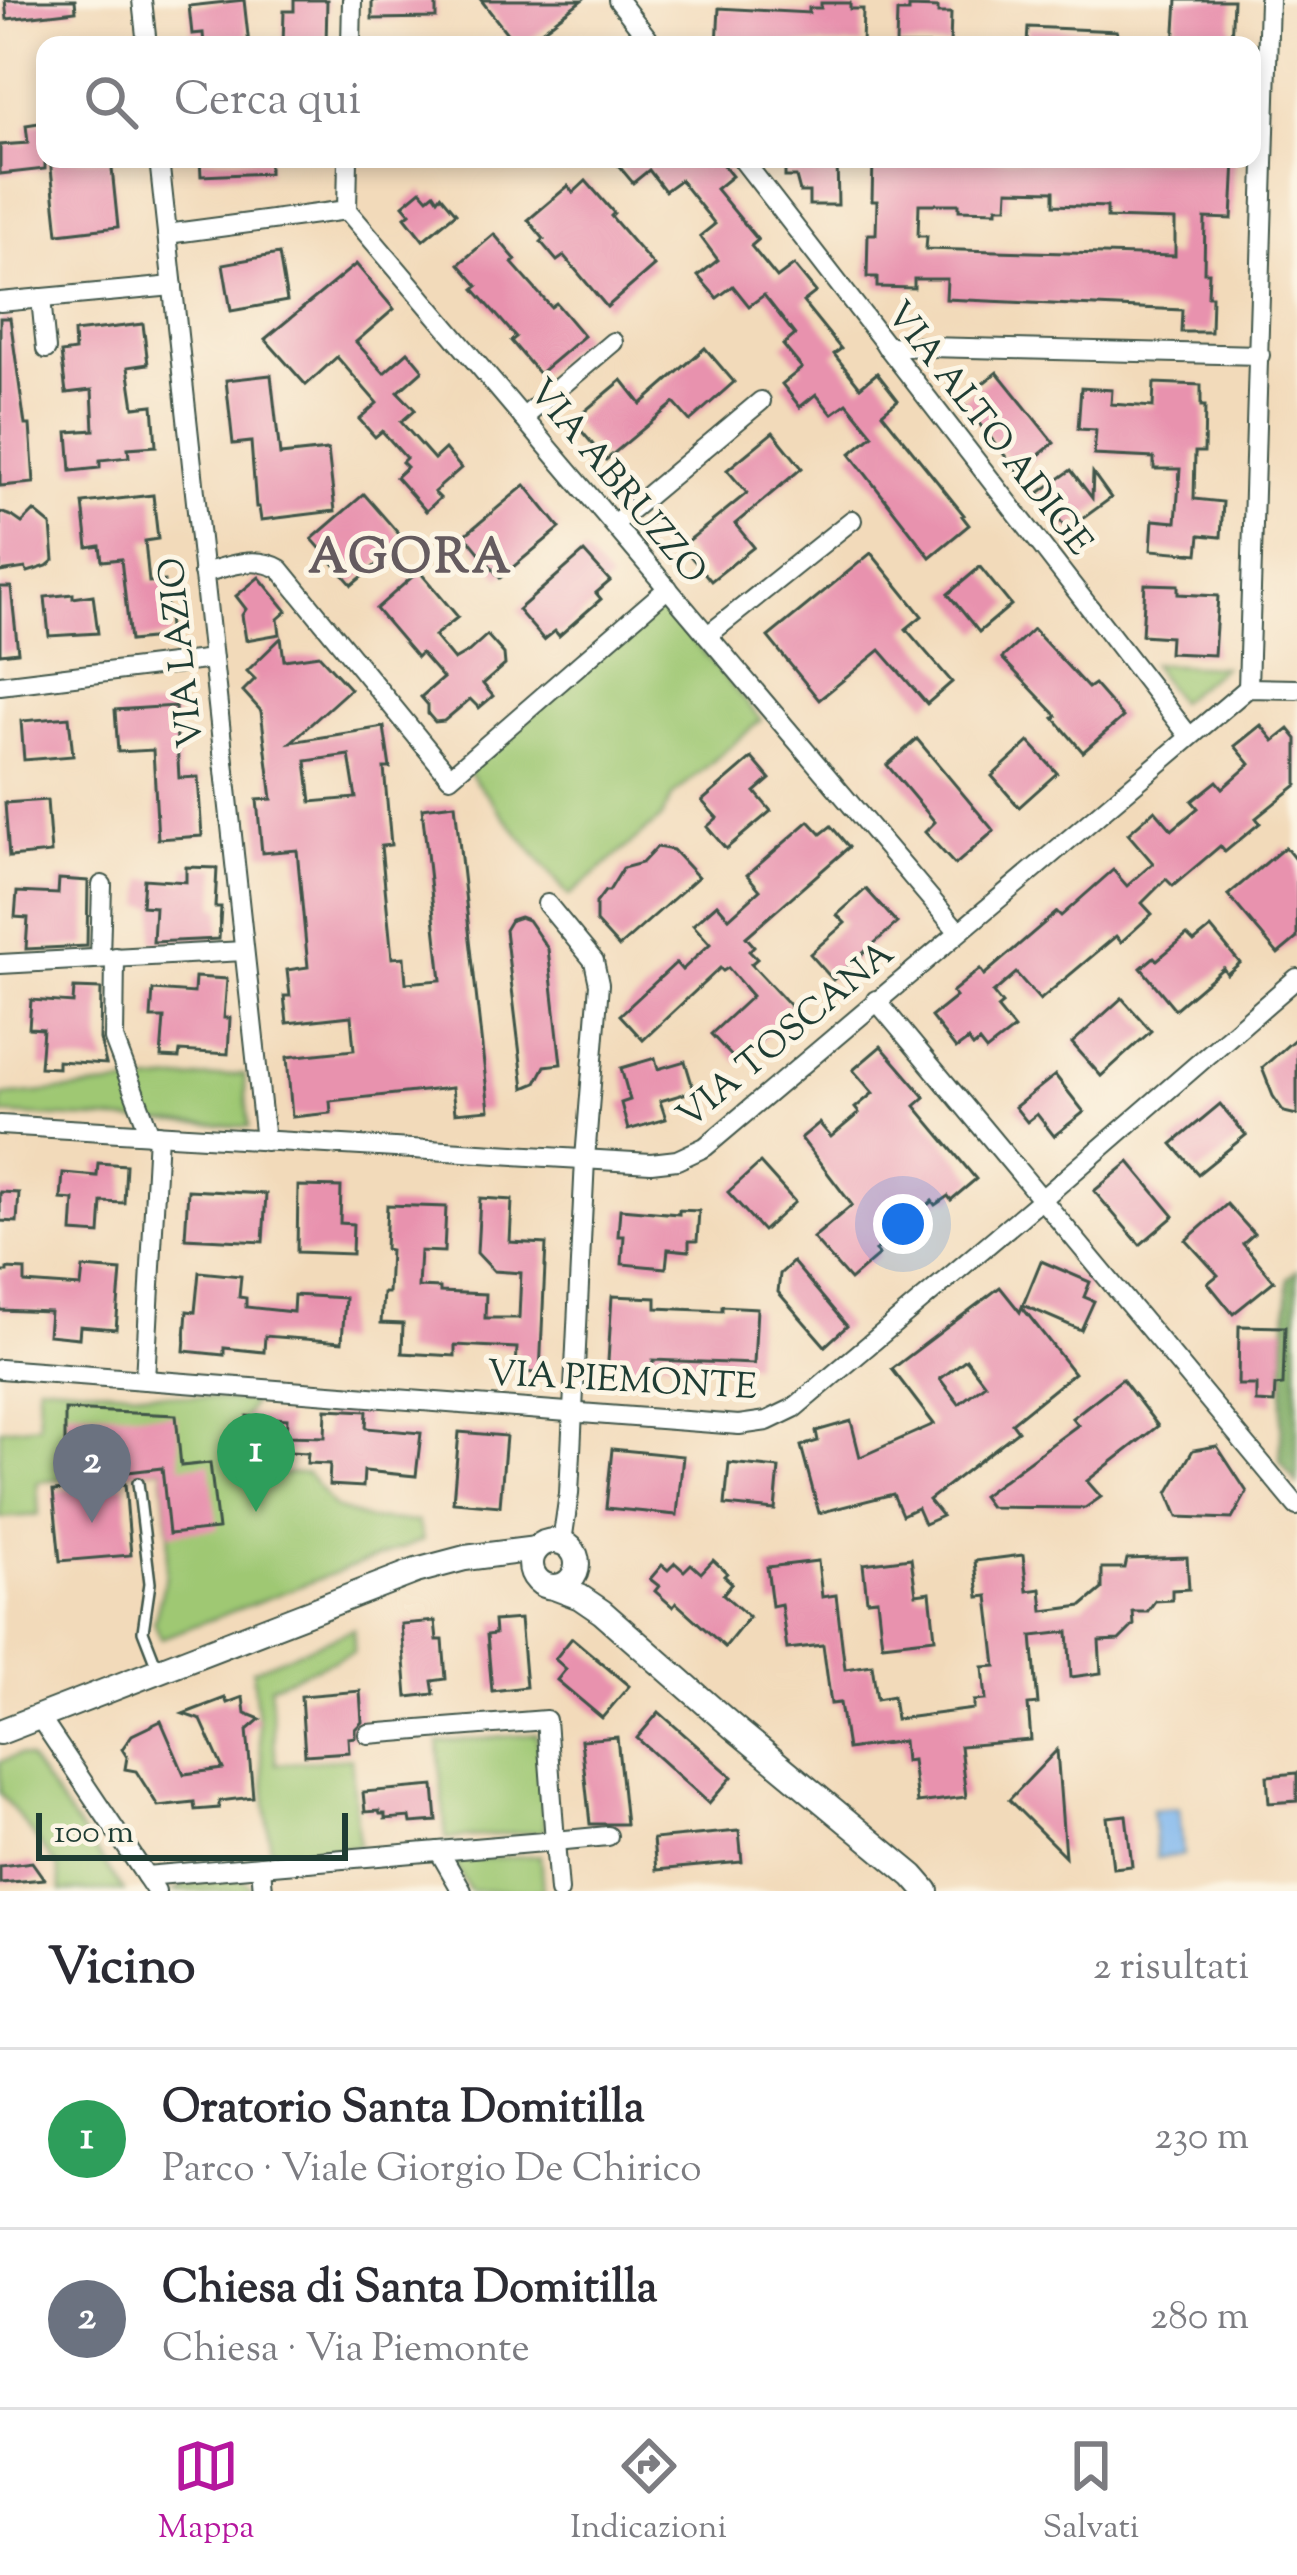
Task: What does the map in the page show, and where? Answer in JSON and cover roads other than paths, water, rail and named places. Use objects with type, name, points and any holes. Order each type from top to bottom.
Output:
[{"type":"street","points":[[142,0],[146,36]]},
{"type":"street","points":[[351,36],[352,0]]},
{"type":"street","points":[[618,0],[646,36]]},
{"type":"street","points":[[1261,86],[1269,0]]},
{"type":"street","name":"VIA LAZIO","points":[[160,168],[265,1141]]},
{"type":"street","points":[[167,234],[347,210],[348,168]]},
{"type":"street","name":"VIA ALTO ADIGE","points":[[749,168],[1189,736]]},
{"type":"street","points":[[1258,168],[1260,355],[1248,688],[1297,689]]},
{"type":"street","name":"VIA ABRUZZO","points":[[347,210],[958,931]]},
{"type":"street","points":[[0,302],[172,286]]},
{"type":"street","points":[[41,298],[46,349]]},
{"type":"street","points":[[523,418],[613,342]]},
{"type":"street","points":[[886,346],[1260,355]]},
{"type":"street","points":[[614,524],[760,401]]},
{"type":"street","points":[[708,635],[852,520]]},
{"type":"street","points":[[203,573],[253,561],[280,568],[450,777],[668,588]]},
{"type":"street","points":[[0,685],[213,659]]},
{"type":"street","name":"VIA TOSCANA","points":[[0,1125],[585,1160],[659,1163],[692,1155],[1248,688]]},
{"type":"street","points":[[102,885],[114,1039],[154,1134],[145,1380]]},
{"type":"street","points":[[547,904],[595,961],[599,976],[569,1494],[562,1542]]},
{"type":"street","points":[[0,964],[244,951]]},
{"type":"street","name":"VIA PIEMONTE","points":[[0,1369],[744,1425],[774,1418],[794,1408],[1297,978]]},
{"type":"street","points":[[876,1000],[1297,1506]]},
{"type":"street","points":[[0,1732],[396,1578],[465,1558],[536,1550],[548,1542],[562,1542],[574,1552],[587,1590],[602,1612]]},
{"type":"street","points":[[536,1550],[530,1564],[546,1583]]},
{"type":"street","points":[[465,1558],[500,1564],[580,1597],[602,1612],[926,1891]]},
{"type":"street","points":[[546,1583],[570,1581],[577,1567]]},
{"type":"street","points":[[40,1718],[151,1883],[261,1866],[608,1836]]},
{"type":"street","points":[[368,1734],[546,1720],[559,1891]]},
{"type":"street","points":[[439,1851],[462,1891]]},
{"type":"street","points":[[892,1861],[911,1891]]},
{"type":"street","points":[[261,1866],[263,1891]]},
{"type":"lane","points":[[138,1483],[150,1583],[143,1631],[159,1672]]},
{"type":"water","points":[[1179,1808],[1183,1855],[1157,1858],[1152,1810]]},
{"type":"place","name":"Oratorio Santa Domitilla","points":[[256,1512]]},
{"type":"place","name":"Chiesa di Santa Domitilla","points":[[92,1523]]},
{"type":"district","name":"AGORA","points":[[411,555]]}]
